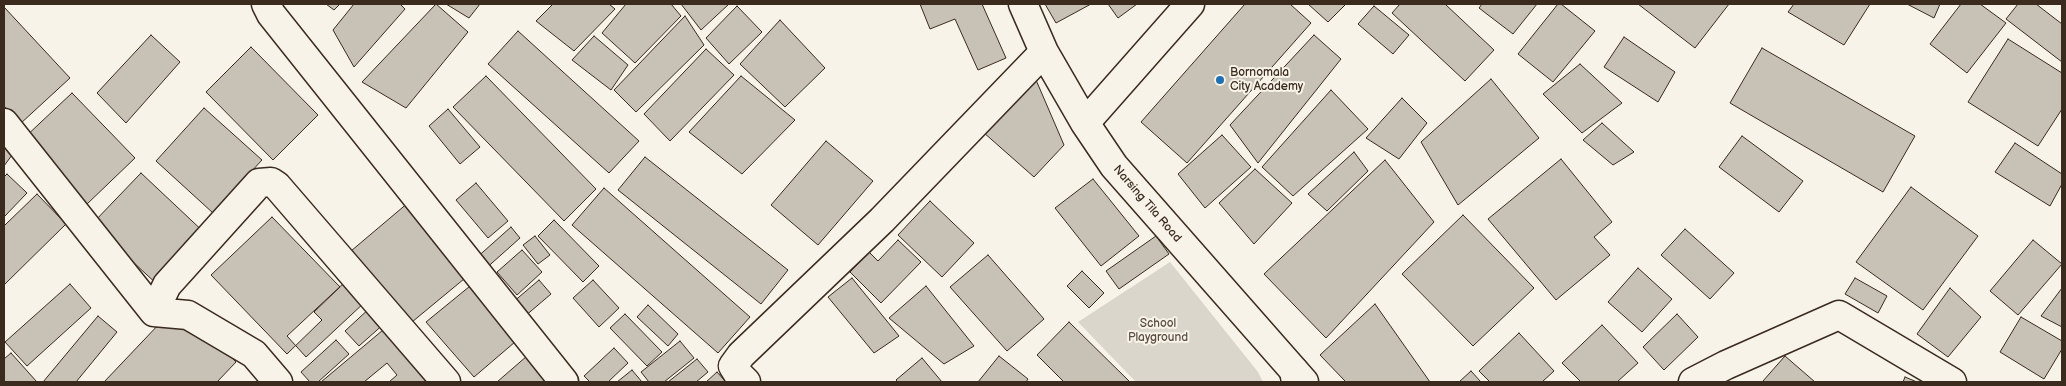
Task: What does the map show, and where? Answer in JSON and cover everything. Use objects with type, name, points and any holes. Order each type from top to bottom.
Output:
[{"type":"street","points":[[266,4],[271,14],[564,382]]},
{"type":"street","name":"Narsing Tila Road","points":[[1023,4],[1044,52],[1085,123],[1114,166],[1298,379]]},
{"type":"street","points":[[1085,123],[1190,4]]},
{"type":"street","points":[[746,382],[733,366],[741,356],[882,220],[1044,52]]},
{"type":"street","points":[[4,123],[154,312],[188,315],[254,354],[278,382]]},
{"type":"street","points":[[154,312],[167,285],[200,248],[259,183],[271,182],[277,186],[446,382]]},
{"type":"street","points":[[1693,382],[1726,365],[1838,315],[1952,382]]},
{"type":"green space","name":"School Playground","points":[[1170,262],[1258,372],[1263,382],[1136,382],[1078,322]]},
{"type":"building","points":[[326,4],[340,4],[334,10]]},
{"type":"building","points":[[354,4],[400,4],[405,9],[354,67],[333,30]]},
{"type":"building","points":[[436,4],[468,32],[406,108],[362,82]]},
{"type":"building","points":[[446,4],[480,4],[469,18]]},
{"type":"building","points":[[553,4],[609,4],[615,9],[574,51],[536,21]]},
{"type":"building","points":[[626,4],[671,4],[681,16],[635,63],[602,33]]},
{"type":"building","points":[[681,4],[729,4],[701,30]]},
{"type":"building","points":[[920,4],[982,4],[1006,58],[978,70],[955,19],[930,29]]},
{"type":"building","points":[[1045,4],[1091,4],[1056,23]]},
{"type":"building","points":[[1108,4],[1137,4],[1118,18]]},
{"type":"building","points":[[1245,4],[1290,4],[1311,23],[1187,163],[1141,122]]},
{"type":"building","points":[[1308,4],[1346,4],[1328,22]]},
{"type":"building","points":[[1400,4],[1445,4],[1494,50],[1465,81],[1392,13]]},
{"type":"building","points":[[1482,4],[1537,4],[1513,34],[1479,8]]},
{"type":"building","points":[[1558,4],[1561,4],[1595,31],[1553,82],[1518,54]]},
{"type":"building","points":[[1638,4],[1729,4],[1695,48]]},
{"type":"building","points":[[1794,4],[1870,4],[1844,45],[1788,12]]},
{"type":"building","points":[[1907,4],[1940,4],[1934,18]]},
{"type":"building","points":[[1961,4],[1980,4],[2006,23],[1967,73],[1930,44]]},
{"type":"building","points":[[2018,4],[2036,4],[2062,24],[2062,62],[2006,19]]},
{"type":"building","points":[[737,6],[762,32],[729,64],[706,38]]},
{"type":"building","points":[[1374,6],[1409,35],[1393,54],[1358,24]]},
{"type":"building","points":[[4,7],[70,78],[20,124],[4,106]]},
{"type":"building","points":[[685,16],[704,45],[636,112],[614,90]]},
{"type":"building","points":[[780,20],[825,68],[785,107],[740,64]]},
{"type":"building","points":[[518,31],[639,141],[609,173],[488,64]]},
{"type":"building","points":[[151,35],[180,62],[126,123],[97,93]]},
{"type":"building","points":[[1314,35],[1341,59],[1258,163],[1230,125]]},
{"type":"building","points":[[594,36],[628,65],[611,90],[572,60]]},
{"type":"building","points":[[1624,37],[1675,72],[1658,102],[1604,67]]},
{"type":"building","points":[[2008,39],[2062,73],[2062,109],[2038,146],[1968,102]]},
{"type":"building","points":[[251,47],[318,115],[273,160],[206,92]]},
{"type":"building","points":[[1762,48],[1915,136],[1883,192],[1730,103]]},
{"type":"building","points":[[706,49],[734,75],[670,141],[644,114]]},
{"type":"building","points":[[1580,64],[1622,103],[1582,133],[1543,94]]},
{"type":"building","points":[[1033,73],[1064,145],[1034,177],[983,132]]},
{"type":"building","points":[[486,76],[596,189],[564,221],[453,107]]},
{"type":"building","points":[[741,76],[795,120],[742,174],[689,132]]},
{"type":"building","points":[[1491,79],[1539,138],[1458,205],[1421,142]]},
{"type":"building","points":[[1331,90],[1368,129],[1293,196],[1262,167]]},
{"type":"building","points":[[72,93],[135,158],[86,205],[23,139]]},
{"type":"building","points":[[1402,98],[1427,123],[1399,159],[1366,138]]},
{"type":"building","points":[[204,108],[262,160],[213,213],[156,161]]},
{"type":"building","points":[[448,109],[480,147],[460,164],[429,126]]},
{"type":"building","points":[[1602,123],[1634,152],[1613,165],[1583,140]]},
{"type":"building","points":[[1222,135],[1251,167],[1205,208],[1178,174]]},
{"type":"building","points":[[1742,136],[1803,181],[1779,212],[1719,167]]},
{"type":"building","points":[[826,141],[873,181],[818,245],[771,205]]},
{"type":"building","points":[[2015,143],[2062,174],[2062,184],[2050,206],[1995,172]]},
{"type":"building","points":[[4,145],[12,155],[4,166]]},
{"type":"building","points":[[1354,152],[1368,171],[1327,211],[1308,194]]},
{"type":"building","points":[[645,157],[788,270],[761,304],[618,190]]},
{"type":"building","points":[[1561,159],[1612,222],[1594,237],[1610,255],[1556,300],[1488,219]]},
{"type":"building","points":[[1385,160],[1434,222],[1326,338],[1264,274]]},
{"type":"building","points":[[1255,169],[1292,203],[1254,244],[1219,203]]},
{"type":"building","points":[[141,173],[208,236],[160,287],[92,224]]},
{"type":"building","points":[[7,174],[27,193],[4,217],[4,177]]},
{"type":"building","points":[[1093,179],[1139,236],[1101,266],[1055,208]]},
{"type":"building","points":[[476,183],[508,221],[488,238],[456,200]]},
{"type":"building","points":[[1911,187],[1978,236],[1923,310],[1856,262]]},
{"type":"building","points":[[604,188],[750,317],[718,353],[572,225]]},
{"type":"building","points":[[37,194],[66,224],[4,285],[4,226]]},
{"type":"building","points":[[930,201],[974,243],[942,277],[898,235]]},
{"type":"building","points":[[409,202],[470,274],[412,322],[351,251]]},
{"type":"building","points":[[1463,215],[1534,288],[1473,346],[1402,274]]},
{"type":"building","points":[[272,217],[340,287],[314,312],[322,320],[287,354],[211,275]]},
{"type":"building","points":[[554,220],[599,266],[583,282],[538,236]]},
{"type":"building","points":[[511,227],[520,238],[483,271],[474,260]]},
{"type":"building","points":[[1685,229],[1734,273],[1710,299],[1661,255]]},
{"type":"building","points":[[535,236],[550,255],[538,264],[523,245]]},
{"type":"building","points":[[1156,236],[1169,254],[1119,289],[1106,271]]},
{"type":"building","points":[[898,240],[921,262],[881,303],[850,272],[869,252],[878,261]]},
{"type":"building","points":[[2033,240],[2062,264],[2018,315],[1990,291]]},
{"type":"building","points":[[522,250],[542,272],[517,295],[497,272]]},
{"type":"building","points":[[988,255],[1044,319],[1007,351],[950,287]]},
{"type":"building","points":[[1638,268],[1672,299],[1642,332],[1608,302]]},
{"type":"building","points":[[1082,271],[1104,293],[1089,308],[1067,286]]},
{"type":"building","points":[[852,278],[899,336],[874,353],[828,297]]},
{"type":"building","points":[[1855,278],[1887,296],[1878,313],[1845,294]]},
{"type":"building","points":[[539,280],[551,294],[524,317],[512,303]]},
{"type":"building","points":[[593,280],[619,308],[599,327],[573,298]]},
{"type":"building","points":[[345,282],[365,302],[306,357],[287,336]]},
{"type":"building","points":[[475,282],[522,336],[474,377],[426,322]]},
{"type":"building","points":[[70,284],[91,308],[27,366],[5,342]]},
{"type":"building","points":[[926,286],[974,346],[944,364],[889,318]]},
{"type":"building","points":[[1950,288],[1981,317],[1948,357],[1917,334]]},
{"type":"building","points":[[2062,288],[2062,327],[2041,316]]},
{"type":"building","points":[[1375,304],[1430,382],[1346,382],[1320,355]]},
{"type":"building","points":[[648,305],[678,334],[668,346],[637,317]]},
{"type":"building","points":[[371,307],[386,322],[359,346],[345,331]]},
{"type":"building","points":[[625,314],[662,352],[647,366],[610,328]]},
{"type":"building","points":[[1677,314],[1698,337],[1664,370],[1643,347]]},
{"type":"building","points":[[98,316],[117,332],[76,382],[43,382]]},
{"type":"building","points":[[2021,317],[2062,341],[2062,349],[2044,379],[2000,352]]},
{"type":"building","points":[[161,322],[179,322],[222,348],[236,362],[217,382],[104,382]]},
{"type":"building","points":[[1069,322],[1130,382],[1064,382],[1037,355]]},
{"type":"building","points":[[389,325],[428,382],[389,382],[397,375],[387,363],[364,382],[321,382]]},
{"type":"building","points":[[1602,325],[1638,363],[1617,382],[1581,382],[1562,363]]},
{"type":"building","points":[[1519,333],[1554,371],[1542,382],[1490,382],[1479,371]]},
{"type":"building","points":[[336,340],[349,354],[318,382],[310,382],[301,372]]},
{"type":"building","points":[[680,341],[694,358],[664,382],[649,382],[641,372]]},
{"type":"building","points":[[614,348],[628,363],[608,382],[590,382],[584,376]]},
{"type":"building","points":[[11,353],[37,382],[4,382],[4,359]]},
{"type":"building","points":[[527,356],[550,382],[497,382]]},
{"type":"building","points":[[999,356],[1028,379],[1026,382],[978,382]]},
{"type":"building","points":[[1785,356],[1815,382],[1764,382]]},
{"type":"building","points":[[922,358],[942,382],[898,382],[896,380]]},
{"type":"building","points":[[697,359],[708,372],[696,382],[668,382]]},
{"type":"building","points":[[632,370],[642,382],[617,382]]},
{"type":"building","points":[[1471,371],[1481,382],[1459,382]]},
{"type":"building","points":[[717,372],[726,382],[706,382]]},
{"type":"building","points":[[1905,377],[1917,382],[1903,382]]},
{"type":"place","name":"Bornomala City Academy","points":[[1220,80]]}]
